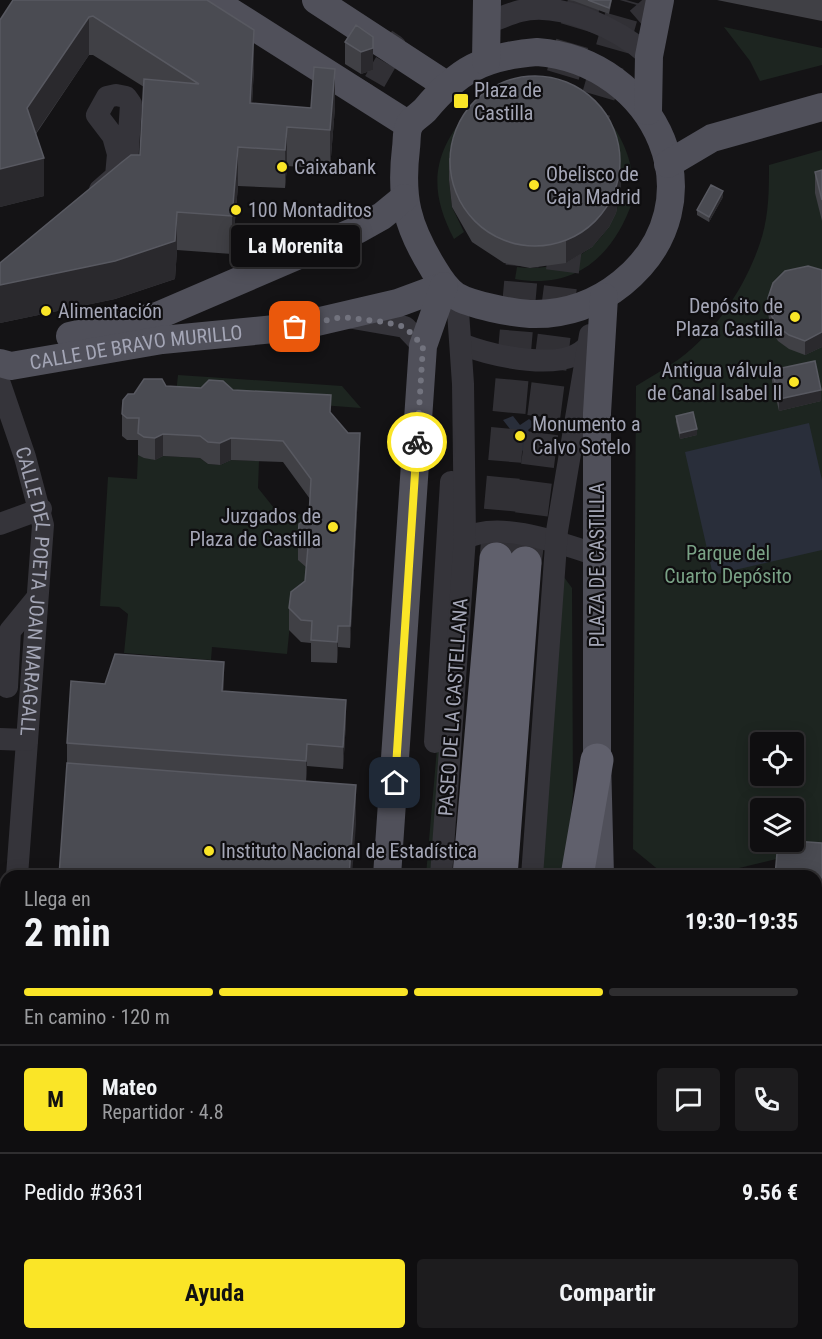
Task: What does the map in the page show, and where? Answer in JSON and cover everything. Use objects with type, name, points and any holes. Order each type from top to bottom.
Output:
[{"type":"highway","name":"PASEO DE LA CASTELLANA","points":[[470,870],[510,561],[501,870]]},
{"type":"highway","points":[[579,870],[597,760]]},
{"type":"main road","points":[[212,0],[409,125]]},
{"type":"main road","points":[[316,0],[446,85]]},
{"type":"main road","points":[[660,0],[649,56],[652,120],[668,164],[669,198],[658,240],[631,276],[598,300],[568,310],[531,314],[514,313],[450,291],[412,232],[404,198],[409,125],[446,85],[465,71],[486,61],[537,52],[572,57],[618,81],[652,120],[712,138]]},
{"type":"main road","points":[[486,12],[486,61]]},
{"type":"main road","points":[[668,164],[712,138],[822,107]]},
{"type":"main road","name":"CALLE DE BRAVO MURILLO","points":[[0,353],[8,348],[134,324],[157,316],[357,231],[382,216],[404,198]]},
{"type":"main road","points":[[387,870],[423,346],[450,291]]},
{"type":"main road","name":"CALLE DE BRAVO MURILLO","points":[[0,363],[11,366],[162,340],[295,327],[450,291]]},
{"type":"main road","name":"PLAZA DE CASTILLA","points":[[597,760],[598,300]]},
{"type":"main road","points":[[597,760],[600,870]]},
{"type":"street","points":[[486,12],[503,0]]},
{"type":"street","points":[[486,12],[537,9],[564,13],[619,33],[649,56]]},
{"type":"street","name":"PASEO DE LA CASTELLANA","points":[[441,870],[465,539],[461,344],[450,291]]},
{"type":"street","points":[[532,870],[557,542],[598,300]]},
{"type":"street","name":"CALLE DE BRAVO MURILLO","points":[[342,317],[385,322],[405,327],[423,346]]},
{"type":"street","points":[[461,344],[482,352],[530,360],[575,354],[589,344]]},
{"type":"street","name":"CALLE DEL POETA JOAN MARAGALL","points":[[0,384],[43,525],[17,870]]},
{"type":"street","points":[[426,870],[456,423],[463,407]]},
{"type":"street","points":[[0,524],[40,509]]},
{"type":"street","points":[[465,539],[472,534],[510,532],[557,542],[597,555]]},
{"type":"street","points":[[7,687],[10,631],[38,598]]},
{"type":"street","points":[[0,739],[27,740]]},
{"type":"green space","points":[[724,27],[822,48],[822,65],[760,81],[750,61]]},
{"type":"green space","points":[[599,108],[621,140],[633,177],[449,180],[452,207],[464,232],[454,239],[440,203],[437,187],[438,171],[449,140],[471,109]]},
{"type":"green space","name":"Parque del Cuarto Depósito","points":[[822,150],[822,848],[731,870],[659,870],[633,849],[636,386],[674,363],[693,348],[717,322],[747,275],[765,224],[769,165]]},
{"type":"green space","points":[[620,199],[633,200],[625,220],[604,252],[590,264],[575,273],[557,279],[537,281],[515,279],[517,267],[552,266],[582,254],[595,244],[605,231]]},
{"type":"green space","points":[[178,375],[342,386],[361,408],[176,394]]},
{"type":"green space","points":[[138,455],[155,460],[163,456],[200,458],[208,464],[220,465],[231,460],[259,461],[258,488],[278,513],[311,515],[305,603],[291,614],[287,654],[212,647],[211,660],[124,653],[128,614],[119,607],[100,606],[108,477],[137,479]]},
{"type":"green space","points":[[561,573],[572,588],[573,794],[565,870],[538,870]]},
{"type":"green space","points":[[449,610],[433,870],[426,870]]},
{"type":"water","points":[[513,416],[520,425],[529,419],[535,424],[528,430],[536,442],[534,452],[501,448],[502,436],[510,429],[503,420]]},
{"type":"water","points":[[809,423],[822,480],[822,550],[713,575],[685,452]]},
{"type":"building","points":[[13,0],[207,0],[254,30],[250,103],[311,108],[314,67],[335,69],[330,130],[287,127],[285,150],[238,147],[232,216],[177,212],[175,241],[115,261],[0,285],[0,263],[131,155],[140,155],[144,79],[199,84],[93,16],[89,17],[27,108],[44,158],[0,169],[0,20]]},
{"type":"building","points":[[588,0],[611,0],[609,8]]},
{"type":"building","points":[[356,25],[373,37],[373,48],[361,52],[345,42]]},
{"type":"building","points":[[535,76],[568,82],[595,101],[614,128],[620,161],[614,194],[595,221],[568,240],[535,246],[502,240],[475,221],[456,194],[450,161],[456,128],[475,101],[502,82]]},
{"type":"building","points":[[822,170],[822,200],[815,172]]},
{"type":"building","points":[[711,185],[723,191],[709,217],[697,210]]},
{"type":"building","name":"Depósito de Plaza Castilla","points":[[808,266],[822,270],[822,332],[805,341],[789,335],[778,327],[771,315],[768,298],[773,283],[785,271]]},
{"type":"building","points":[[815,361],[821,390],[779,399],[772,370]]},
{"type":"building","name":"Juzgados de Plaza de Castilla","points":[[144,379],[162,379],[166,386],[201,388],[209,380],[223,381],[233,390],[331,395],[330,412],[348,433],[360,433],[350,626],[338,626],[337,642],[311,640],[312,621],[301,620],[289,608],[291,592],[305,581],[308,547],[298,538],[299,524],[309,517],[311,479],[283,441],[231,438],[220,443],[208,442],[200,436],[163,434],[155,438],[144,437],[138,433],[139,418],[127,418],[122,414],[123,400],[128,394],[134,394]]},
{"type":"building","points":[[693,412],[697,429],[680,433],[676,416]]},
{"type":"building","points":[[115,654],[224,662],[222,691],[346,700],[343,747],[307,744],[306,761],[67,743],[71,681],[105,684]]},
{"type":"building","points":[[67,763],[356,785],[349,870],[59,870]]},
{"type":"building","points":[[804,842],[822,843],[822,870],[776,870],[777,852],[804,852]]},
{"type":"tunnel","points":[[549,122],[585,0]]},
{"type":"tunnel","points":[[585,143],[626,0]]},
{"type":"tunnel","points":[[637,19],[659,0]]},
{"type":"tunnel","points":[[352,86],[367,95],[395,46],[386,40]]},
{"type":"tunnel","points":[[525,563],[569,220]]},
{"type":"tunnel","points":[[496,559],[526,222]]},
{"type":"way so far","points":[[295,327],[342,317],[385,322],[405,327],[423,346],[417,442]]},
{"type":"place","name":"Plaza de Castilla","points":[[461,101]]},
{"type":"place","name":"Caixabank","points":[[282,167]]},
{"type":"place","name":"Obelisco de Caja Madrid","points":[[534,185]]},
{"type":"place","name":"100 Montaditos","points":[[236,210]]},
{"type":"place","name":"Alimentación","points":[[46,311]]},
{"type":"place","name":"Depósito de Plaza Castilla","points":[[795,317]]},
{"type":"place","name":"La Morenita","points":[[295,327]]},
{"type":"place","name":"Antigua válvula de Canal Isabel Il","points":[[794,382]]},
{"type":"place","name":"Monumento a Calvo Sotelo","points":[[520,436]]},
{"type":"place","name":"Juzgados de Plaza de Castilla","points":[[333,527]]},
{"type":"place","name":"Instituto Nacional de Estadística","points":[[209,851]]},
{"type":"route","points":[[395,783],[417,442]]}]
